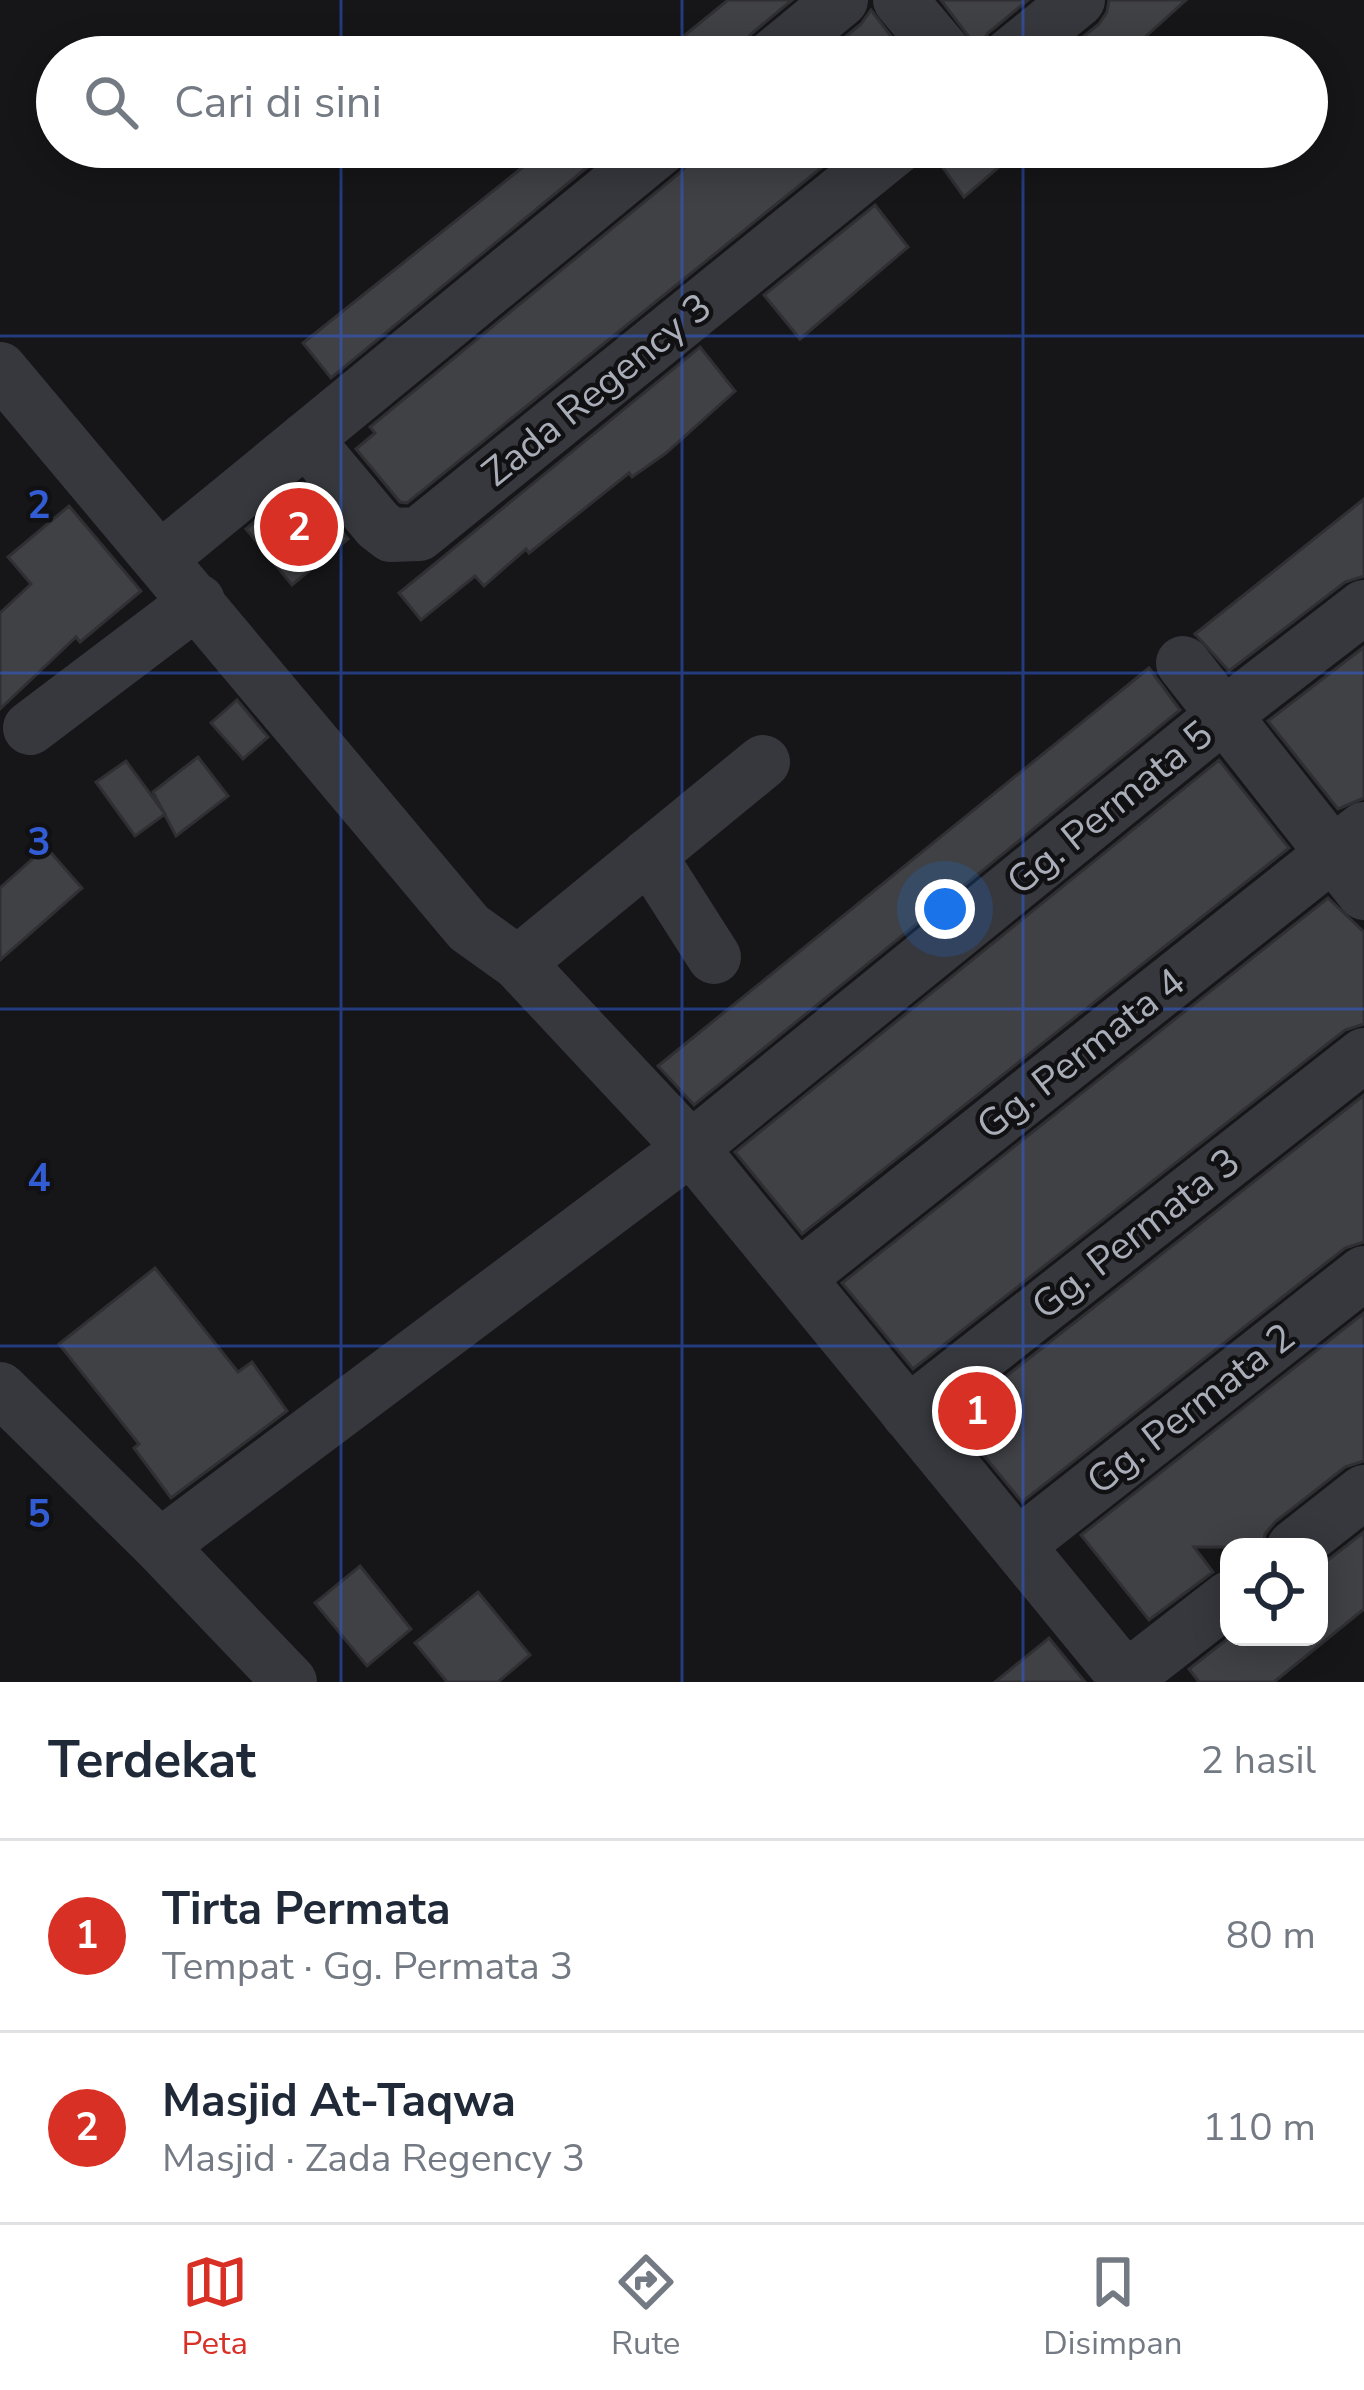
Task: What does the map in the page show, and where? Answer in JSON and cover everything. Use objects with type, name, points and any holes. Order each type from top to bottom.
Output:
[{"type":"street","points":[[798,36],[842,0]]},
{"type":"street","points":[[901,0],[931,36]]},
{"type":"street","points":[[1034,36],[1078,0]]},
{"type":"street","points":[[161,558],[636,168]]},
{"type":"street","name":"Zada Regency 3","points":[[306,440],[378,525],[391,535],[418,534],[871,168]]},
{"type":"street","points":[[0,370],[469,928],[518,963],[691,1148],[1126,1678],[1220,1605]]},
{"type":"street","points":[[30,728],[198,601]]},
{"type":"street","name":"Gg. Permata 5","points":[[160,1546],[691,1148],[1223,715],[1364,607]]},
{"type":"street","points":[[1183,663],[1223,715],[1354,859]]},
{"type":"street","points":[[518,963],[763,762]]},
{"type":"street","points":[[649,855],[714,957]]},
{"type":"street","name":"Gg. Permata 4","points":[[798,1278],[1354,859]]},
{"type":"street","name":"Gg. Permata 3","points":[[908,1413],[1364,1055]]},
{"type":"street","name":"Gg. Permata 2","points":[[1018,1546],[1364,1273]]},
{"type":"street","points":[[0,1389],[290,1682]]},
{"type":"street","points":[[1305,1538],[1364,1492]]},
{"type":"building","points":[[728,0],[792,0],[750,36],[684,36]]},
{"type":"building","points":[[941,0],[1028,0],[986,36],[968,36]]},
{"type":"building","points":[[1109,0],[1186,0],[1146,36],[1084,36],[1107,12]]},
{"type":"building","points":[[871,10],[891,36],[846,36]]},
{"type":"building","points":[[522,168],[586,168],[331,378],[303,343]]},
{"type":"building","points":[[821,168],[407,503],[400,502],[356,449],[375,433],[370,427],[682,171]]},
{"type":"building","points":[[943,168],[998,168],[964,197]]},
{"type":"building","points":[[875,205],[908,247],[800,339],[764,295]]},
{"type":"building","points":[[700,347],[735,391],[666,453],[632,477],[629,473],[484,586],[475,576],[421,620],[399,593]]},
{"type":"building","points":[[302,483],[348,539],[292,585],[246,529]]},
{"type":"building","points":[[1364,499],[1364,576],[1345,582],[1229,671],[1195,634]]},
{"type":"building","points":[[69,506],[141,591],[80,642],[76,637],[0,709],[0,613],[31,584],[8,557]]},
{"type":"building","points":[[1364,647],[1364,798],[1338,809],[1268,721]]},
{"type":"building","points":[[1149,668],[1180,710],[694,1105],[658,1066]]},
{"type":"building","points":[[237,700],[268,737],[243,759],[211,723]]},
{"type":"building","points":[[198,757],[228,796],[176,836],[153,792]]},
{"type":"building","points":[[1219,760],[1289,848],[802,1234],[735,1152]]},
{"type":"building","points":[[126,761],[165,814],[135,836],[96,782]]},
{"type":"building","points":[[46,847],[82,888],[0,960],[0,888]]},
{"type":"building","points":[[1328,898],[1364,932],[1364,1024],[1345,1030],[913,1369],[842,1283]]},
{"type":"building","points":[[1364,1095],[1364,1242],[1345,1248],[1022,1502],[953,1418]]},
{"type":"building","points":[[155,1268],[238,1372],[252,1362],[287,1411],[171,1498],[134,1448],[139,1444],[59,1344]]},
{"type":"building","points":[[1364,1313],[1364,1461],[1345,1467],[1275,1522],[1264,1538],[1220,1538],[1220,1547],[1194,1547],[1213,1572],[1149,1620],[1081,1535]]},
{"type":"building","points":[[1364,1532],[1364,1609],[1328,1638],[1328,1560]]},
{"type":"building","points":[[360,1566],[411,1629],[367,1666],[315,1603]]},
{"type":"building","points":[[478,1592],[530,1655],[498,1682],[447,1682],[415,1643]]},
{"type":"building","points":[[1049,1638],[1085,1682],[995,1682]]},
{"type":"building","points":[[1220,1645],[1318,1646],[1274,1682],[1199,1682],[1189,1669]]},
{"type":"place","name":"Masjid At-Taqwa","points":[[299,527]]},
{"type":"place","name":"Tirta Permata","points":[[977,1411]]}]
